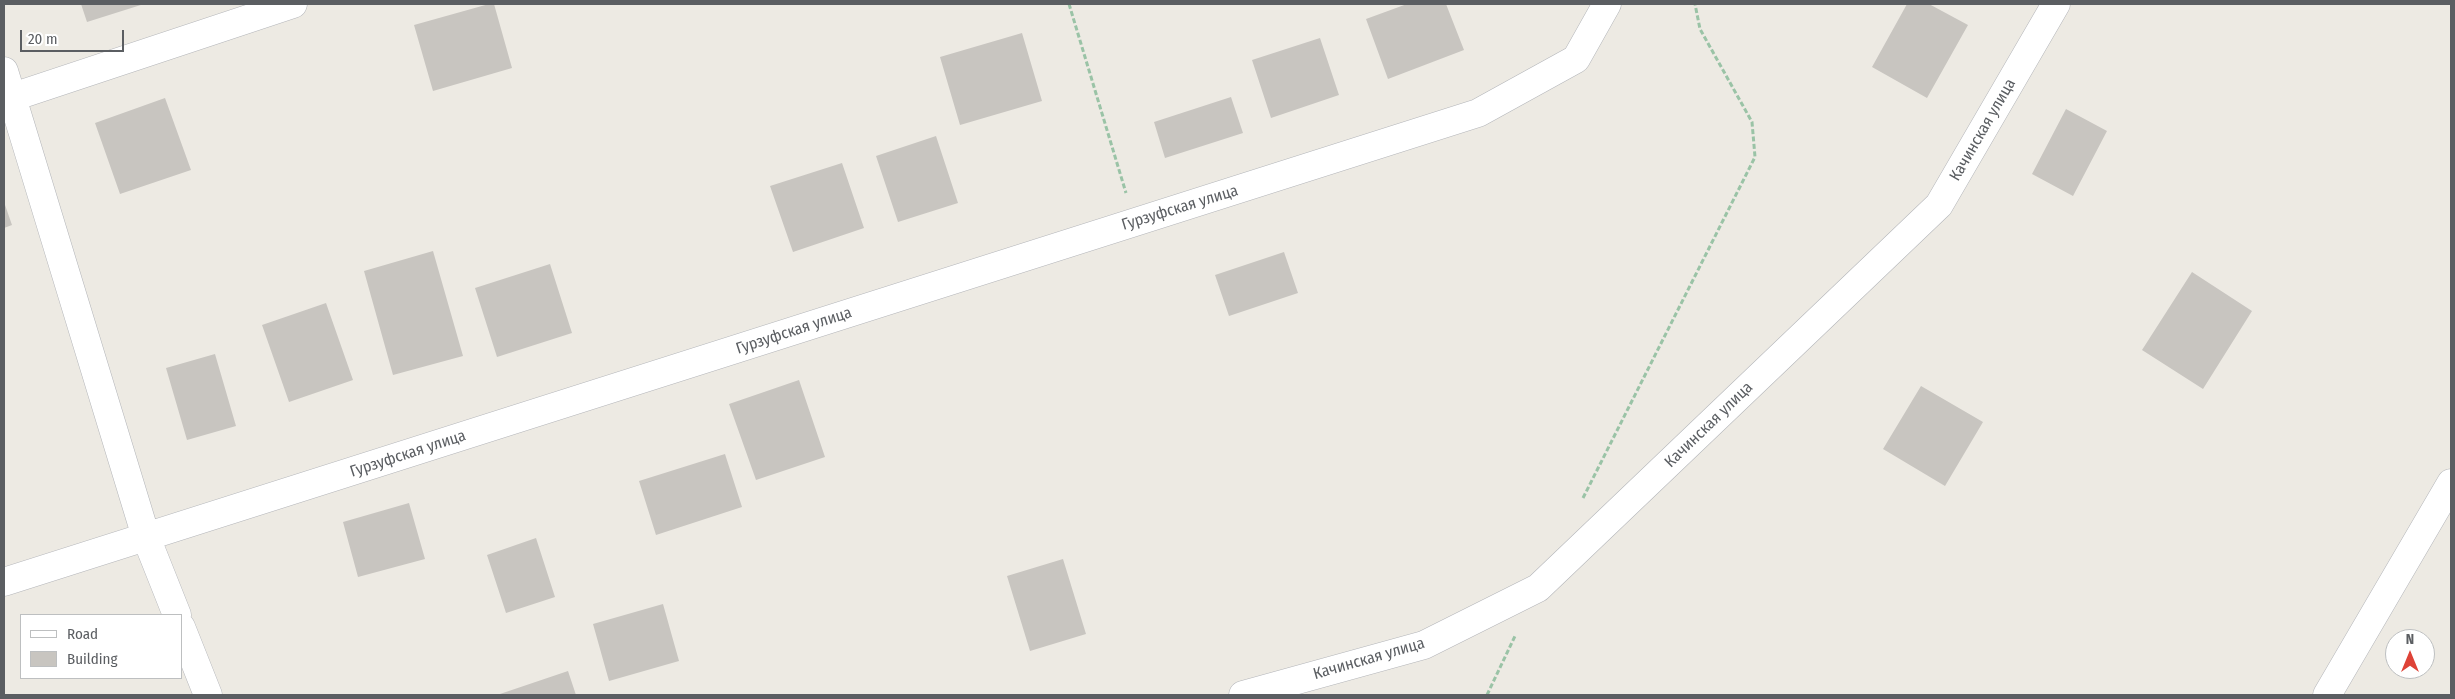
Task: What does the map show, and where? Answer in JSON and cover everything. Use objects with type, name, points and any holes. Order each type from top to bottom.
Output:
[{"type":"street","points":[[8,99],[293,4]]},
{"type":"street","name":"Гурзуфская улица","points":[[4,582],[1478,113],[1576,59],[1607,4]]},
{"type":"street","name":"Качинская улица","points":[[1243,695],[1424,645],[1538,588],[1939,205],[2056,4]]},
{"type":"street","points":[[4,71],[8,99],[146,537],[177,614]]},
{"type":"street","points":[[2327,695],[2451,483]]},
{"type":"street","points":[[182,630],[208,695]]},
{"type":"path","points":[[1069,4],[1135,222]]},
{"type":"path","points":[[1582,500],[1755,158],[1752,122],[1700,29],[1695,4]]},
{"type":"path","points":[[1487,695],[1517,633]]},
{"type":"building","points":[[81,4],[144,4],[87,22]]},
{"type":"building","points":[[494,4],[512,68],[433,91],[414,25]]},
{"type":"building","points":[[1407,4],[1446,4],[1464,50],[1388,79],[1366,19]]},
{"type":"building","points":[[1907,4],[1929,4],[1968,25],[1927,98],[1872,67]]},
{"type":"building","points":[[1022,33],[1042,101],[960,125],[940,57]]},
{"type":"building","points":[[1320,38],[1339,95],[1271,118],[1252,60]]},
{"type":"building","points":[[1231,97],[1243,133],[1165,158],[1154,122]]},
{"type":"building","points":[[165,98],[191,170],[120,194],[95,123]]},
{"type":"building","points":[[2066,109],[2107,131],[2073,196],[2032,174]]},
{"type":"building","points":[[936,136],[958,203],[898,222],[876,156]]},
{"type":"building","points":[[842,163],[864,228],[793,252],[770,186]]},
{"type":"building","points":[[4,202],[12,225],[4,228]]},
{"type":"building","points":[[433,251],[463,356],[393,375],[364,271]]},
{"type":"building","points":[[1284,252],[1298,293],[1229,316],[1215,275]]},
{"type":"building","points":[[550,264],[572,333],[497,357],[475,288]]},
{"type":"building","points":[[2192,272],[2252,311],[2203,389],[2142,350]]},
{"type":"building","points":[[326,303],[353,380],[289,402],[262,325]]},
{"type":"building","points":[[215,354],[236,426],[187,440],[166,368]]},
{"type":"building","points":[[799,380],[825,457],[756,480],[729,404]]},
{"type":"building","points":[[1921,386],[1983,422],[1945,486],[1883,449]]},
{"type":"building","points":[[725,454],[742,507],[656,535],[639,481]]},
{"type":"building","points":[[409,503],[425,559],[358,577],[343,522]]},
{"type":"building","points":[[536,538],[555,597],[506,613],[487,555]]},
{"type":"building","points":[[1063,559],[1086,634],[1030,651],[1007,576]]},
{"type":"building","points":[[663,604],[679,661],[609,681],[593,624]]},
{"type":"building","points":[[568,671],[576,695],[497,695]]}]
